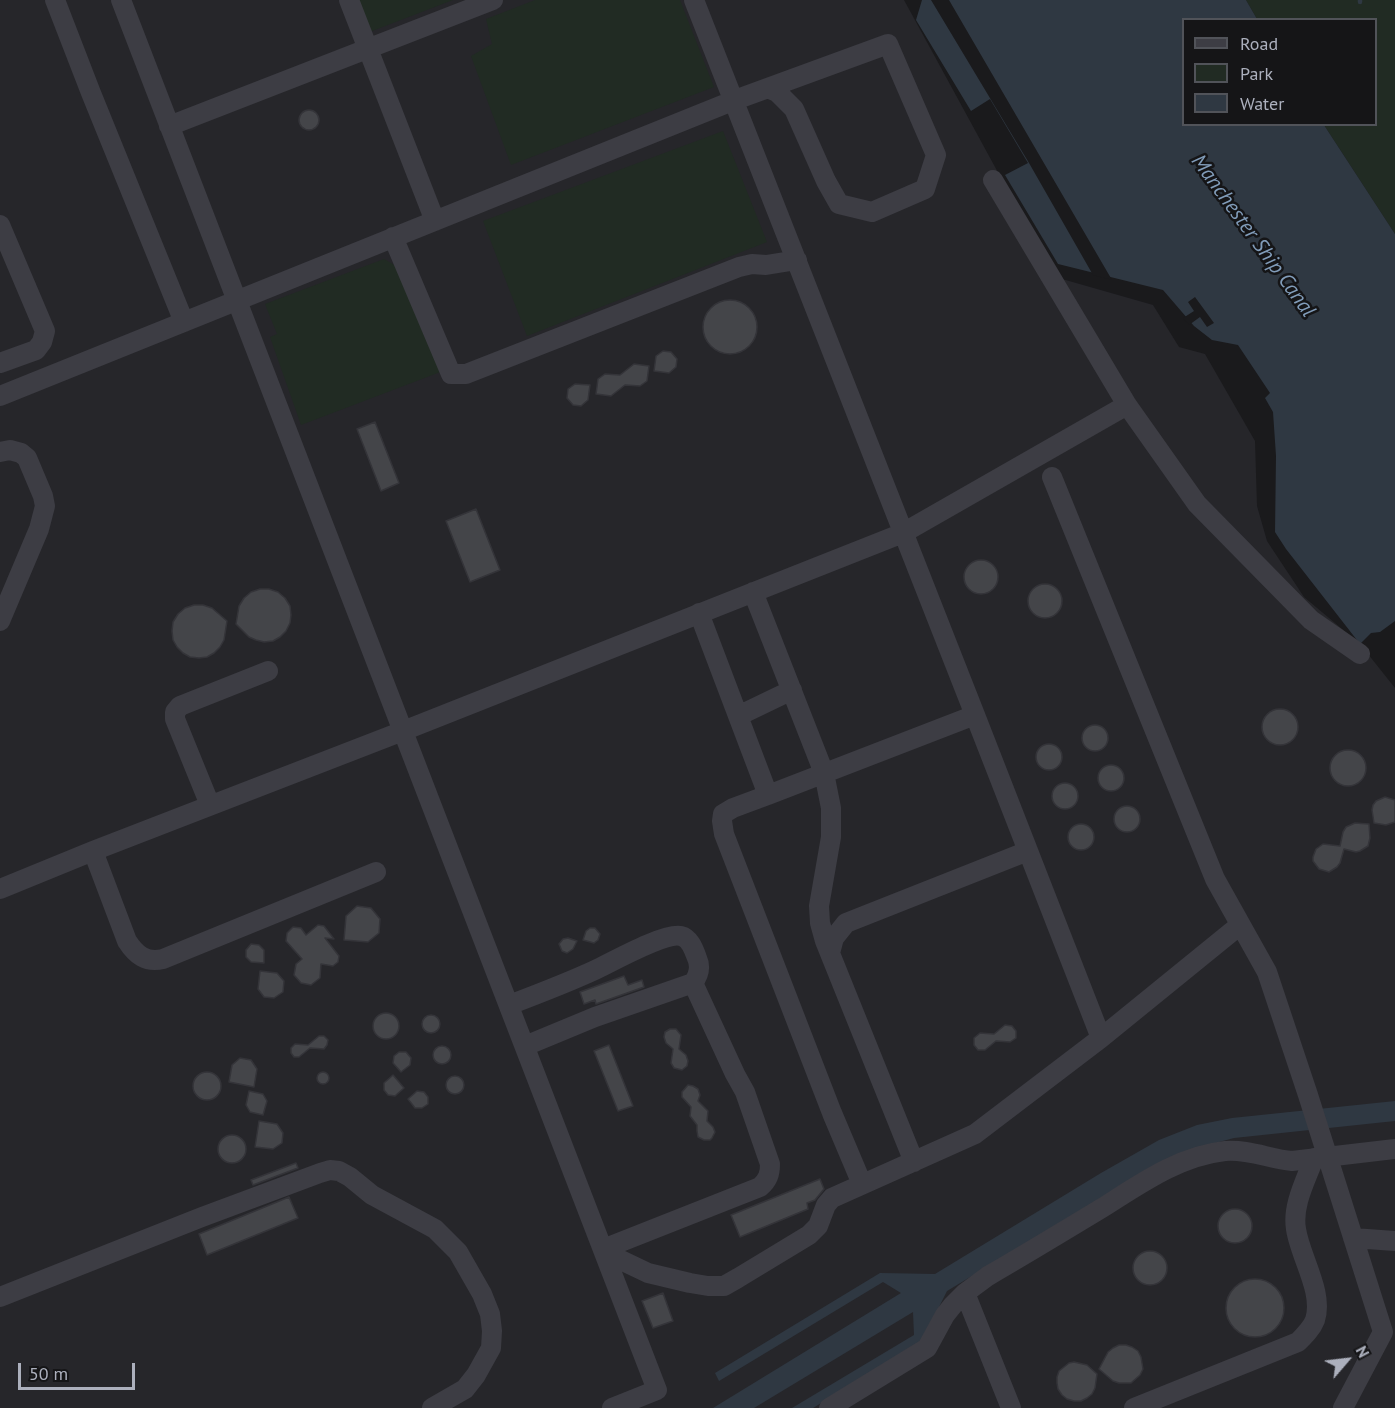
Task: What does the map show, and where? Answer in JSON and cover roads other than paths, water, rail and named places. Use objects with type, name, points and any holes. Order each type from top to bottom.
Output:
[{"type":"lane","points":[[55,0],[184,322]]},
{"type":"lane","points":[[121,0],[657,1390],[612,1408]]},
{"type":"lane","points":[[349,0],[435,221]]},
{"type":"lane","points":[[169,126],[493,0]]},
{"type":"lane","points":[[694,0],[1101,1038]]},
{"type":"lane","points":[[0,396],[735,100],[888,44],[936,155],[925,189],[872,212],[839,204],[826,181],[794,109],[777,92],[768,88]]},
{"type":"lane","points":[[993,180],[1127,405],[1197,504],[1311,620],[1360,654]]},
{"type":"lane","points":[[0,225],[45,331],[42,342],[36,350],[0,363]]},
{"type":"lane","points":[[393,237],[451,374],[466,374],[739,267],[797,260]]},
{"type":"lane","points":[[0,889],[903,533],[1127,405]]},
{"type":"lane","points":[[0,452],[10,450],[21,453],[27,458],[45,506],[39,529],[0,621]]},
{"type":"lane","points":[[1052,477],[1215,879],[1267,972],[1308,1095],[1322,1155],[1353,1238],[1383,1332],[1343,1408]]},
{"type":"lane","points":[[753,592],[824,773],[831,808],[831,837],[819,906],[820,923],[914,1162]]},
{"type":"lane","points":[[699,613],[768,795]]},
{"type":"lane","points":[[210,806],[175,719],[176,712],[180,706],[268,671]]},
{"type":"lane","points":[[738,716],[792,690]]},
{"type":"lane","points":[[862,1185],[724,834],[723,814],[733,808],[975,715]]},
{"type":"lane","points":[[93,851],[128,941],[140,957],[156,960],[376,872]]},
{"type":"lane","points":[[830,953],[834,938],[846,923],[1028,851]]},
{"type":"lane","points":[[604,1250],[648,1273],[690,1283],[724,1286],[809,1235],[818,1226],[826,1205],[832,1198],[975,1134],[1101,1038],[1240,925]]},
{"type":"lane","points":[[509,1005],[596,970],[643,947],[679,935],[686,938],[699,962],[699,974],[693,983],[595,1017],[525,1046]]},
{"type":"lane","points":[[604,1250],[760,1187],[770,1174],[770,1164],[745,1092],[693,983]]},
{"type":"lane","points":[[829,1408],[927,1348],[953,1305],[988,1276],[1167,1168],[1201,1156],[1226,1151],[1247,1152],[1277,1160],[1292,1161],[1322,1155],[1395,1149]]},
{"type":"lane","points":[[1134,1408],[1298,1342],[1309,1331],[1315,1320],[1317,1306],[1315,1291],[1296,1230],[1295,1211],[1322,1155]]},
{"type":"lane","points":[[0,1297],[320,1173],[330,1170],[339,1171],[350,1177],[372,1196],[435,1229],[458,1252],[482,1294],[490,1314],[491,1348],[476,1375],[465,1389],[432,1408]]},
{"type":"lane","points":[[1353,1238],[1395,1241]]},
{"type":"lane","points":[[965,1293],[1011,1408]]},
{"type":"water","name":"Manchester Ship Canal","points":[[922,0],[1246,0],[1256,18],[1182,18],[1182,126],[1325,126],[1395,234],[1395,621],[1380,632],[1371,633],[1360,644],[1275,532],[1276,456],[1273,412],[1265,398],[1270,393],[1238,345],[1212,340],[1194,326],[1163,290],[1058,264],[1005,175],[1028,163],[990,99],[971,111],[916,20]]},
{"type":"water","points":[[1395,1101],[1395,1121],[1234,1138],[1204,1146],[1111,1192],[947,1291],[921,1343],[813,1408],[792,1408],[914,1335],[913,1312],[754,1408],[713,1408],[901,1293],[883,1282],[719,1381],[715,1373],[880,1273],[935,1274],[1159,1140],[1197,1125],[1232,1118]]}]
